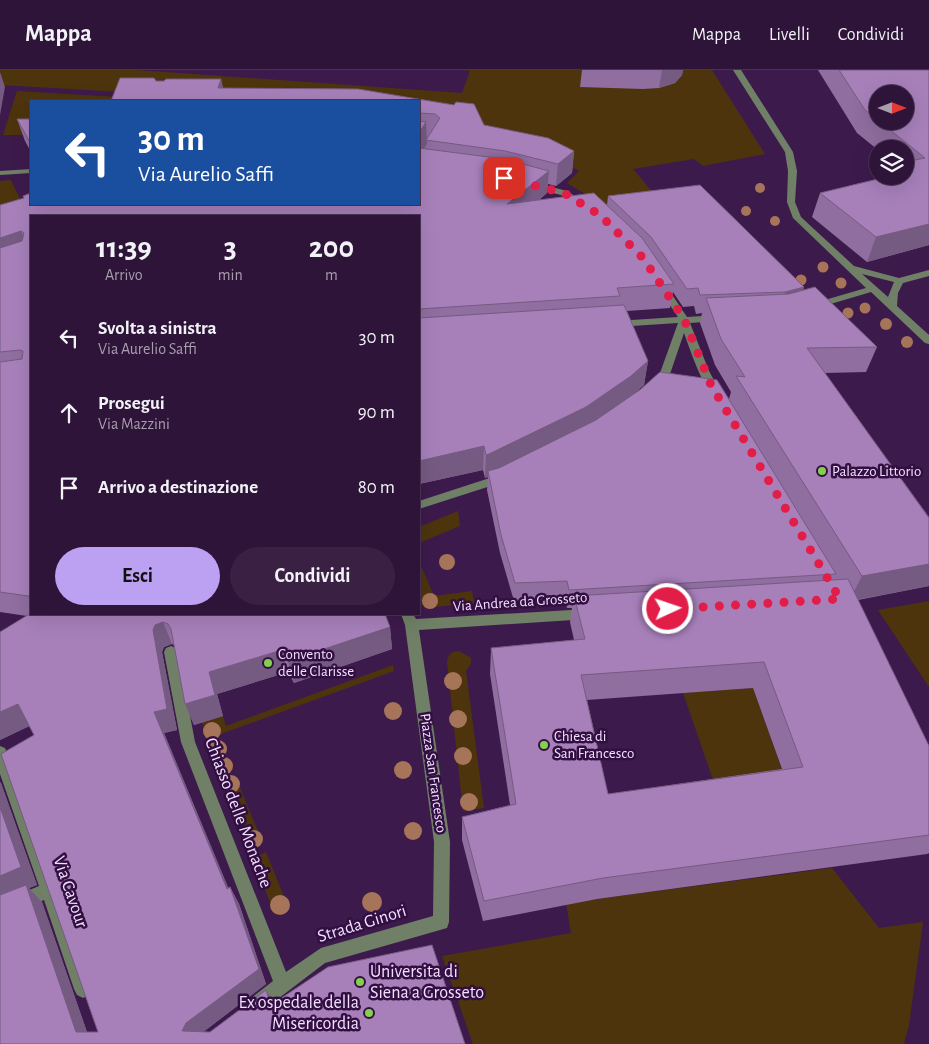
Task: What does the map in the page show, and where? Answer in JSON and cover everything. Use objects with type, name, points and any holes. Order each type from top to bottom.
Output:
[{"type":"street","points":[[737,70],[766,113],[790,155],[792,169],[790,208],[801,222],[848,267],[929,341]]},
{"type":"street","points":[[420,139],[435,140],[422,166]]},
{"type":"street","points":[[0,173],[30,171]]},
{"type":"street","points":[[521,182],[564,193],[592,210]]},
{"type":"street","points":[[848,267],[899,281],[929,273]]},
{"type":"street","points":[[658,281],[684,319],[704,371],[721,402]]},
{"type":"street","points":[[892,307],[893,293],[899,281]]},
{"type":"street","points":[[799,310],[872,288]]},
{"type":"street","points":[[608,325],[727,317]]},
{"type":"street","points":[[646,392],[665,374],[684,319]]},
{"type":"street","points":[[420,505],[493,482],[510,474]]},
{"type":"street","name":"Via Andrea da Grosseto","points":[[410,619],[603,613]]},
{"type":"street","name":"Piazza San Francesco","points":[[410,619],[442,842],[440,922]]},
{"type":"street","name":"Chiasso delle Monache","points":[[170,652],[188,742],[284,985]]},
{"type":"street","name":"Via Cavour","points":[[0,753],[90,1008]]},
{"type":"street","points":[[0,910],[48,890]]},
{"type":"street","name":"Strada Ginori","points":[[244,1014],[321,956],[440,922]]},
{"type":"shaded area","points":[[0,70],[137,70],[462,93],[470,71],[464,70],[712,70],[765,154],[703,166],[694,159],[633,169],[654,194],[608,208],[567,183],[579,171],[553,157],[420,100],[262,100],[0,85]]},
{"type":"shaded area","points":[[17,91],[118,97],[117,100],[30,100],[30,135],[3,135]]},
{"type":"shaded area","points":[[11,180],[21,201],[30,205],[0,222],[0,181]]},
{"type":"shaded area","points":[[458,511],[460,526],[420,543],[420,527]]},
{"type":"shaded area","points":[[420,563],[434,596],[472,591],[474,603],[424,608],[420,598]]},
{"type":"shaded area","points":[[929,601],[929,687],[878,610]]},
{"type":"shaded area","points":[[459,651],[471,658],[471,663],[466,671],[484,808],[463,811],[447,663],[450,654]]},
{"type":"shaded area","points":[[393,665],[394,671],[207,739],[202,722],[223,716],[226,726]]},
{"type":"shaded area","points":[[753,688],[789,790],[720,800],[683,693]]},
{"type":"shaded area","points":[[236,778],[262,841],[249,848],[224,782]]},
{"type":"shaded area","points":[[266,852],[289,909],[275,915],[253,859]]},
{"type":"shaded area","points":[[832,868],[879,928],[923,922],[909,1025],[904,1044],[473,1044],[442,956],[571,933],[566,903]]},
{"type":"building","points":[[839,70],[929,70],[929,224],[876,237],[820,193],[869,181],[869,185],[914,185],[914,160],[925,158],[914,149],[914,140],[903,140],[890,130],[914,130],[914,85],[869,85],[869,113],[865,110]]},
{"type":"building","points":[[120,78],[154,78],[156,81],[164,81],[166,79],[221,79],[218,88],[358,89],[454,105],[456,102],[474,104],[484,125],[548,138],[574,151],[558,164],[505,151],[426,140],[440,118],[435,114],[420,113],[420,100],[111,100]]},
{"type":"building","points":[[17,119],[30,119],[30,142]]},
{"type":"building","points":[[420,121],[426,122],[420,131]]},
{"type":"building","points":[[420,148],[504,159],[549,171],[507,204],[594,193],[642,238],[674,284],[617,288],[620,296],[420,309],[420,215],[30,215],[30,595],[28,596],[0,592],[0,362],[22,359],[23,351],[0,352],[0,248],[22,241],[24,233],[21,231],[0,238],[0,205],[24,198],[23,196],[30,193],[30,205],[420,205]]},
{"type":"building","points":[[700,185],[804,287],[785,292],[700,295],[698,288],[687,289],[651,237],[608,196]]},
{"type":"building","points":[[815,287],[877,347],[807,348],[929,518],[929,564],[862,576],[736,376],[745,377],[721,339],[706,298],[789,294]]},
{"type":"building","points":[[624,305],[648,361],[631,376],[586,407],[489,454],[486,455],[484,446],[420,461],[420,318]]},
{"type":"building","points":[[660,372],[717,380],[836,574],[569,590],[567,581],[515,583],[501,535],[488,471],[499,468],[596,420],[641,389]]},
{"type":"building","points":[[848,579],[929,746],[929,835],[603,878],[484,901],[462,817],[516,804],[491,648],[585,639],[574,596]],"holes":[[[764,662],[803,767],[608,794],[581,675]]]},
{"type":"building","points":[[30,614],[385,615],[390,627],[288,661],[282,650],[209,672],[215,695],[185,704],[171,629],[168,624],[163,622],[155,625],[153,630],[167,709],[154,712],[227,889],[230,887],[259,969],[186,1023],[182,1031],[210,1032],[266,990],[271,1005],[328,967],[432,945],[465,1044],[0,1044],[0,895],[26,885],[76,1032],[98,1032],[1,754],[34,735],[18,704],[0,712],[0,632]]},
{"type":"building","points":[[0,807],[21,867],[0,876]]},
{"type":"place","name":"Palazzo Littorio","points":[[822,471]]},
{"type":"place","name":"Convento delle Clarisse","points":[[268,663]]},
{"type":"place","name":"Chiesa di San Francesco","points":[[544,745]]},
{"type":"place","name":"Universita di Siena a Grosseto","points":[[360,982]]},
{"type":"place","name":"Ex ospedale della Misericordia","points":[[369,1013]]},
{"type":"route","points":[[504,178],[564,193],[600,215],[643,258],[684,319],[711,385],[840,599],[668,609]]}]
